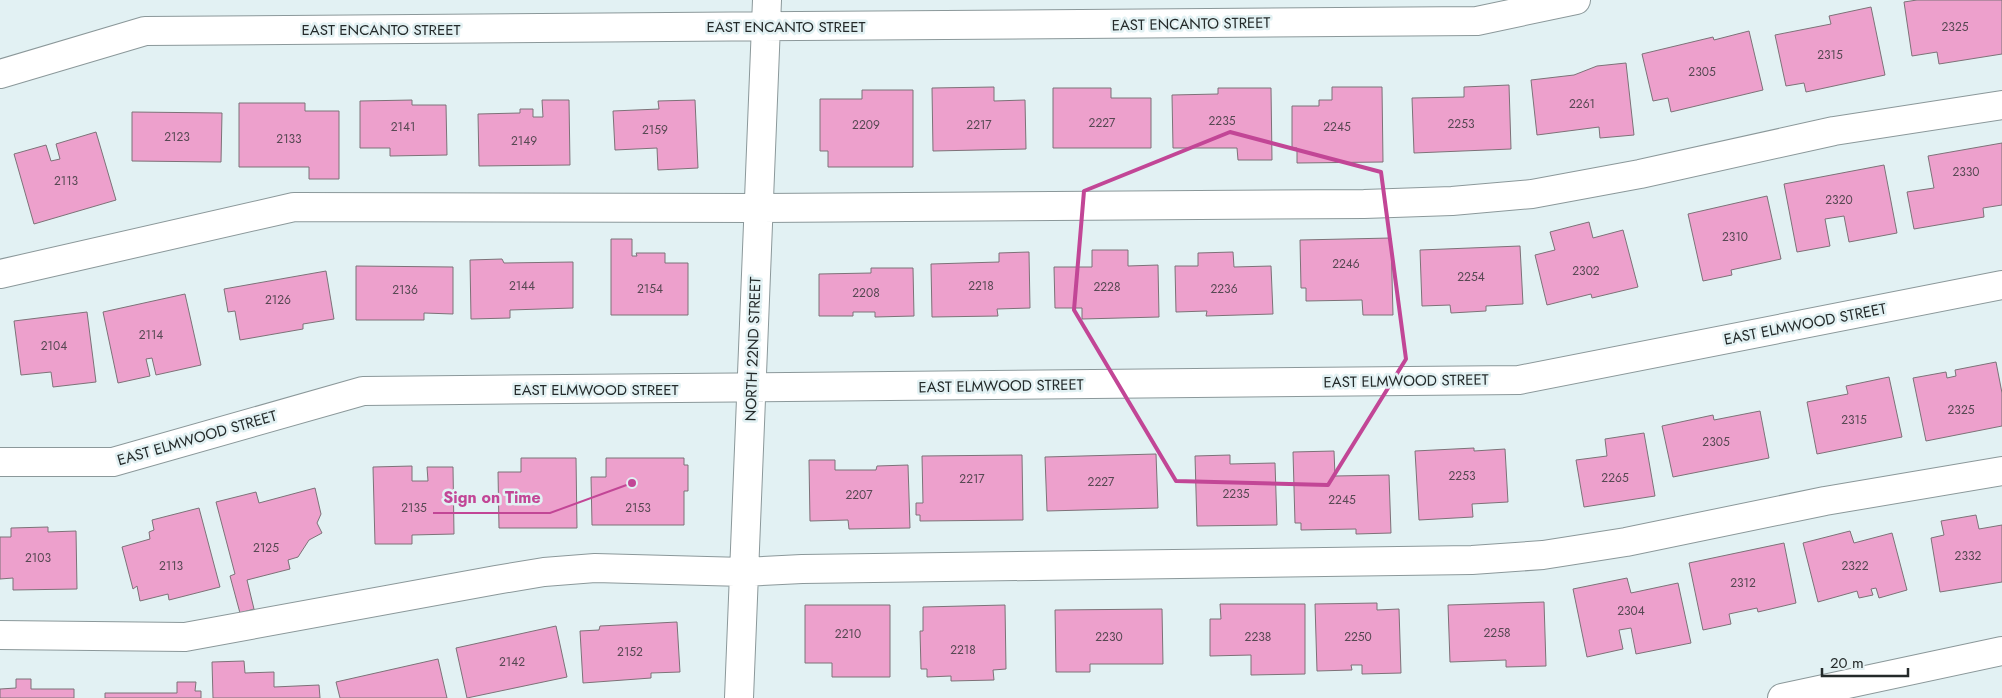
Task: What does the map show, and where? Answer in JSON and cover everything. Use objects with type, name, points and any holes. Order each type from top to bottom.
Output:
[{"type":"street","name":"NORTH 22ND STREET","points":[[739,698],[767,0]]},
{"type":"street","name":"EAST ENCANTO STREET","points":[[0,74],[145,31],[766,28],[1478,21],[1576,0]]},
{"type":"street","points":[[0,274],[294,207],[758,208],[1354,204],[1452,201],[1532,194],[1640,174],[1834,131],[2002,105]]},
{"type":"street","name":"EAST ELMWOOD STREET","points":[[0,462],[113,462],[363,391],[1518,380],[2002,285]]},
{"type":"street","points":[[0,635],[185,638],[544,572],[595,568],[744,572],[802,569],[1472,560],[1544,555],[1626,542],[1825,501],[2002,471]]},
{"type":"street","points":[[1782,698],[2002,651]]},
{"type":"highlighted area","points":[[1230,132],[1381,172],[1406,359],[1328,485],[1176,481],[1074,310],[1084,191]]},
{"type":"building","points":[[1917,0],[2002,0],[2002,54],[1939,64],[1937,52],[1912,56],[1904,2]]},
{"type":"building","points":[[1871,7],[1885,75],[1806,92],[1804,83],[1786,86],[1775,35],[1831,24],[1829,16]]},
{"type":"building","points":[[1749,31],[1763,90],[1671,112],[1668,98],[1653,101],[1642,54],[1713,37],[1714,40]]},
{"type":"building","points":[[1626,63],[1634,135],[1600,138],[1599,127],[1537,135],[1531,80],[1574,75],[1597,66]]},
{"type":"building","points":[[1509,85],[1511,149],[1414,153],[1412,98],[1464,97],[1464,87]]},
{"type":"building","points":[[994,87],[994,101],[1025,100],[1026,149],[933,151],[932,88]]},
{"type":"building","points":[[1332,87],[1382,87],[1383,162],[1297,163],[1297,148],[1292,148],[1292,106],[1319,106],[1319,100],[1332,100]]},
{"type":"building","points":[[1053,88],[1111,88],[1111,98],[1151,98],[1151,148],[1053,148]]},
{"type":"building","points":[[1218,88],[1271,88],[1272,160],[1238,160],[1237,148],[1173,148],[1172,95],[1218,94]]},
{"type":"building","points":[[862,90],[913,90],[913,167],[828,167],[828,151],[820,151],[820,99],[862,99]]},
{"type":"building","points":[[412,100],[412,105],[446,105],[447,155],[390,156],[390,148],[360,148],[360,101]]},
{"type":"building","points":[[542,100],[569,100],[570,165],[479,166],[478,114],[520,113],[520,109],[533,109],[533,117],[543,117]]},
{"type":"building","points":[[695,100],[698,168],[658,170],[657,148],[615,150],[613,111],[659,109],[658,101]]},
{"type":"building","points":[[239,103],[305,103],[305,111],[339,111],[339,179],[309,179],[309,167],[239,167]]},
{"type":"building","points":[[132,112],[222,113],[221,162],[132,161]]},
{"type":"building","points":[[96,132],[116,200],[34,224],[14,154],[46,145],[51,161],[60,159],[56,144]]},
{"type":"building","points":[[2002,143],[2002,205],[1983,208],[1984,217],[1914,229],[1907,192],[1934,188],[1928,156]]},
{"type":"building","points":[[1884,165],[1897,233],[1849,242],[1844,216],[1825,219],[1830,246],[1797,252],[1784,184]]},
{"type":"building","points":[[1767,196],[1781,259],[1731,270],[1732,275],[1703,281],[1688,214]]},
{"type":"building","points":[[1589,222],[1593,238],[1623,230],[1638,287],[1592,298],[1591,294],[1547,305],[1535,255],[1555,250],[1550,232]]},
{"type":"building","points":[[1391,238],[1393,315],[1363,315],[1362,300],[1306,301],[1306,288],[1301,288],[1300,240]]},
{"type":"building","points":[[611,239],[632,239],[632,256],[637,256],[636,253],[665,253],[665,263],[688,263],[688,315],[611,315]]},
{"type":"building","points":[[1520,246],[1523,304],[1486,306],[1486,311],[1451,313],[1450,305],[1422,306],[1420,250]]},
{"type":"building","points":[[1092,250],[1128,250],[1128,266],[1158,265],[1159,317],[1082,319],[1082,308],[1055,308],[1054,267],[1092,267]]},
{"type":"building","points":[[1029,252],[1030,308],[997,309],[998,316],[932,317],[931,264],[999,262],[999,253]]},
{"type":"building","points":[[1233,252],[1234,267],[1271,266],[1273,314],[1206,316],[1207,311],[1176,312],[1175,266],[1198,266],[1198,253]]},
{"type":"building","points":[[502,259],[504,263],[573,262],[573,308],[510,310],[510,318],[471,319],[470,260]]},
{"type":"building","points":[[356,266],[453,267],[453,314],[424,313],[424,320],[356,320]]},
{"type":"building","points":[[871,268],[913,268],[914,316],[875,317],[875,312],[853,312],[853,316],[819,316],[819,274],[871,273]]},
{"type":"building","points":[[326,271],[334,319],[303,324],[303,329],[240,340],[235,311],[228,312],[224,289]]},
{"type":"building","points":[[185,294],[201,365],[156,375],[152,358],[146,359],[150,376],[118,383],[103,312]]},
{"type":"building","points":[[87,312],[96,382],[53,387],[51,372],[21,375],[14,321]]},
{"type":"building","points":[[1996,362],[2002,393],[2002,426],[1926,441],[1913,378],[1946,372],[1947,378],[1956,376],[1955,370]]},
{"type":"building","points":[[1889,377],[1902,437],[1817,454],[1807,402],[1848,394],[1846,386]]},
{"type":"building","points":[[1760,411],[1769,458],[1673,477],[1662,426],[1713,415],[1714,420]]},
{"type":"building","points":[[1644,433],[1655,496],[1584,507],[1576,460],[1607,456],[1605,439]]},
{"type":"building","points":[[1474,448],[1474,451],[1505,449],[1508,502],[1472,504],[1473,517],[1419,520],[1415,451]]},
{"type":"building","points":[[1334,451],[1335,476],[1389,475],[1391,533],[1356,534],[1356,529],[1301,530],[1301,523],[1295,523],[1293,452]]},
{"type":"building","points":[[1156,454],[1158,508],[1047,511],[1045,457]]},
{"type":"building","points":[[1022,455],[1023,520],[920,521],[920,515],[916,515],[916,503],[923,503],[922,456]]},
{"type":"building","points":[[1230,455],[1230,464],[1275,463],[1277,525],[1197,526],[1195,456]]},
{"type":"building","points":[[521,458],[576,458],[577,528],[499,528],[498,472],[521,472]]},
{"type":"building","points":[[606,458],[684,458],[684,465],[688,465],[688,491],[684,491],[684,525],[592,525],[591,477],[606,477]]},
{"type":"building","points":[[809,460],[835,460],[835,470],[876,470],[877,466],[908,465],[910,528],[849,529],[848,520],[810,521]]},
{"type":"building","points":[[412,466],[412,481],[428,481],[427,467],[453,467],[454,534],[412,535],[412,544],[375,544],[373,467]]},
{"type":"building","points":[[315,488],[321,514],[317,523],[322,533],[309,540],[298,557],[288,560],[290,569],[247,580],[254,609],[240,613],[230,576],[235,574],[216,502],[256,492],[259,503]]},
{"type":"building","points":[[199,508],[220,587],[169,600],[168,594],[140,601],[137,586],[133,589],[122,547],[150,539],[149,532],[154,530],[152,520]]},
{"type":"building","points":[[1976,515],[1979,529],[2002,525],[2002,582],[1940,592],[1931,538],[1944,535],[1941,521]]},
{"type":"building","points":[[48,527],[48,532],[76,531],[77,589],[13,590],[13,578],[0,579],[0,537],[11,537],[11,528]]},
{"type":"building","points":[[1850,531],[1854,543],[1892,533],[1907,590],[1879,598],[1876,588],[1871,589],[1873,595],[1859,598],[1857,591],[1818,602],[1803,543]]},
{"type":"building","points":[[1784,543],[1796,603],[1758,612],[1757,608],[1729,614],[1731,624],[1703,630],[1689,563]]},
{"type":"building","points":[[1627,578],[1631,593],[1678,583],[1691,643],[1636,654],[1631,628],[1619,630],[1623,649],[1587,657],[1573,589]]},
{"type":"building","points":[[1544,602],[1546,666],[1506,667],[1506,660],[1450,662],[1448,605]]},
{"type":"building","points":[[1377,603],[1377,610],[1399,609],[1401,673],[1362,674],[1362,665],[1351,665],[1352,670],[1317,671],[1315,604]]},
{"type":"building","points":[[1220,604],[1305,604],[1305,674],[1251,675],[1251,655],[1210,656],[1210,619],[1221,619]]},
{"type":"building","points":[[805,605],[890,605],[890,677],[832,677],[832,663],[805,663]]},
{"type":"building","points":[[1005,605],[1006,669],[993,670],[994,680],[951,681],[951,676],[927,677],[927,669],[921,669],[920,631],[923,631],[923,607]]},
{"type":"building","points":[[1162,609],[1163,664],[1090,664],[1090,672],[1056,672],[1055,610]]},
{"type":"building","points":[[677,622],[680,672],[651,673],[651,678],[583,683],[580,631],[599,630],[600,626]]},
{"type":"building","points":[[556,626],[567,677],[467,698],[456,648]]},
{"type":"building","points":[[438,659],[447,698],[340,698],[336,682]]},
{"type":"building","points":[[244,661],[245,673],[274,672],[274,687],[319,685],[320,698],[213,698],[212,662]]},
{"type":"building","points":[[16,679],[31,679],[31,689],[74,689],[74,698],[0,698],[0,689],[16,688]]},
{"type":"building","points":[[177,682],[196,682],[195,691],[201,691],[201,698],[105,698],[105,693],[177,693]]},
{"type":"place","name":"Sign on Time","points":[[632,483]]}]
